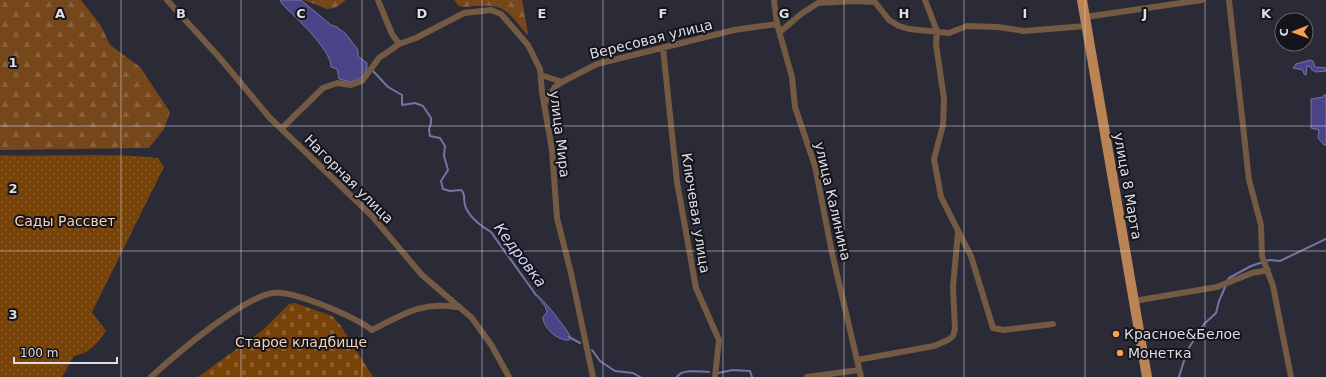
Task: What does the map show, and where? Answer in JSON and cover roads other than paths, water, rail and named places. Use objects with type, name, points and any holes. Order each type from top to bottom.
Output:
[{"type":"main road","name":"улица 8 Марта","points":[[1082,0],[1147,377]]},
{"type":"street","name":"Нагорная улица","points":[[167,0],[227,66],[260,107],[281,129],[372,216],[422,275],[458,308],[472,318],[482,330],[508,377]]},
{"type":"street","points":[[378,0],[392,34],[399,44]]},
{"type":"street","name":"улица Калинина","points":[[774,0],[777,24],[792,77],[797,116],[809,145],[815,166],[832,253],[861,377]]},
{"type":"street","points":[[925,0],[937,31],[936,44],[942,79],[944,113],[943,125],[934,159],[941,197],[958,232],[972,256],[993,328],[1004,330],[1054,324]]},
{"type":"street","points":[[780,32],[818,3],[870,1],[878,4],[885,16],[898,26],[909,29],[948,33],[967,26],[998,27],[1024,31],[1202,0]]},
{"type":"street","points":[[1229,0],[1247,169],[1261,225],[1262,259],[1273,286],[1291,377]]},
{"type":"street","name":"улица Мира","points":[[281,129],[323,88],[337,83],[355,85],[367,75],[379,58],[399,44],[416,38],[455,16],[464,13],[491,10],[501,14],[515,28],[528,45],[540,69],[544,104],[552,144],[557,218],[593,377]]},
{"type":"street","name":"Вересовая улица","points":[[544,104],[555,87],[596,64],[734,30],[777,24]]},
{"type":"street","name":"Ключевая улица","points":[[664,48],[677,182],[696,288],[719,340],[715,377]]},
{"type":"street","points":[[541,75],[562,82]]},
{"type":"street","points":[[857,360],[934,346],[948,340],[953,336],[955,329],[953,287],[958,232]]},
{"type":"street","points":[[1134,301],[1217,287],[1266,268]]},
{"type":"street","points":[[151,377],[182,350],[229,316],[255,299],[273,293],[294,296],[331,309],[358,320],[372,330],[416,308],[432,305],[458,308]]},
{"type":"street","points":[[807,377],[859,370]]},
{"type":"waterway","name":"Кедровка","points":[[373,71],[388,87],[402,95],[402,105],[415,103],[423,106],[431,118],[429,129],[430,136],[440,138],[445,146],[444,156],[448,170],[441,181],[443,189],[450,191],[461,190],[463,192],[465,205],[469,213],[479,224],[491,232],[536,295]]},
{"type":"waterway","name":"Кедровка","points":[[1226,282],[1229,278],[1251,266],[1269,260],[1280,261],[1326,239]]},
{"type":"waterway","name":"Кедровка","points":[[1179,377],[1187,351],[1204,324],[1216,313],[1219,301],[1226,285]]},
{"type":"waterway","name":"Кедровка","points":[[569,337],[580,343]]},
{"type":"waterway","name":"Кедровка","points":[[592,350],[600,361],[615,371],[633,373],[640,377]]},
{"type":"waterway","name":"Кедровка","points":[[718,373],[733,370],[750,371],[752,377]]},
{"type":"waterway","name":"Кедровка","points":[[677,377],[679,374],[687,371],[709,372]]},
{"type":"place","name":"Красное&Белое","points":[[1116,334]]},
{"type":"place","name":"Монетка","points":[[1120,353]]},
{"type":"park label","name":"Сады Рассвет","points":[[65,221]]},
{"type":"park label","name":"Старое кладбище","points":[[301,342]]}]
